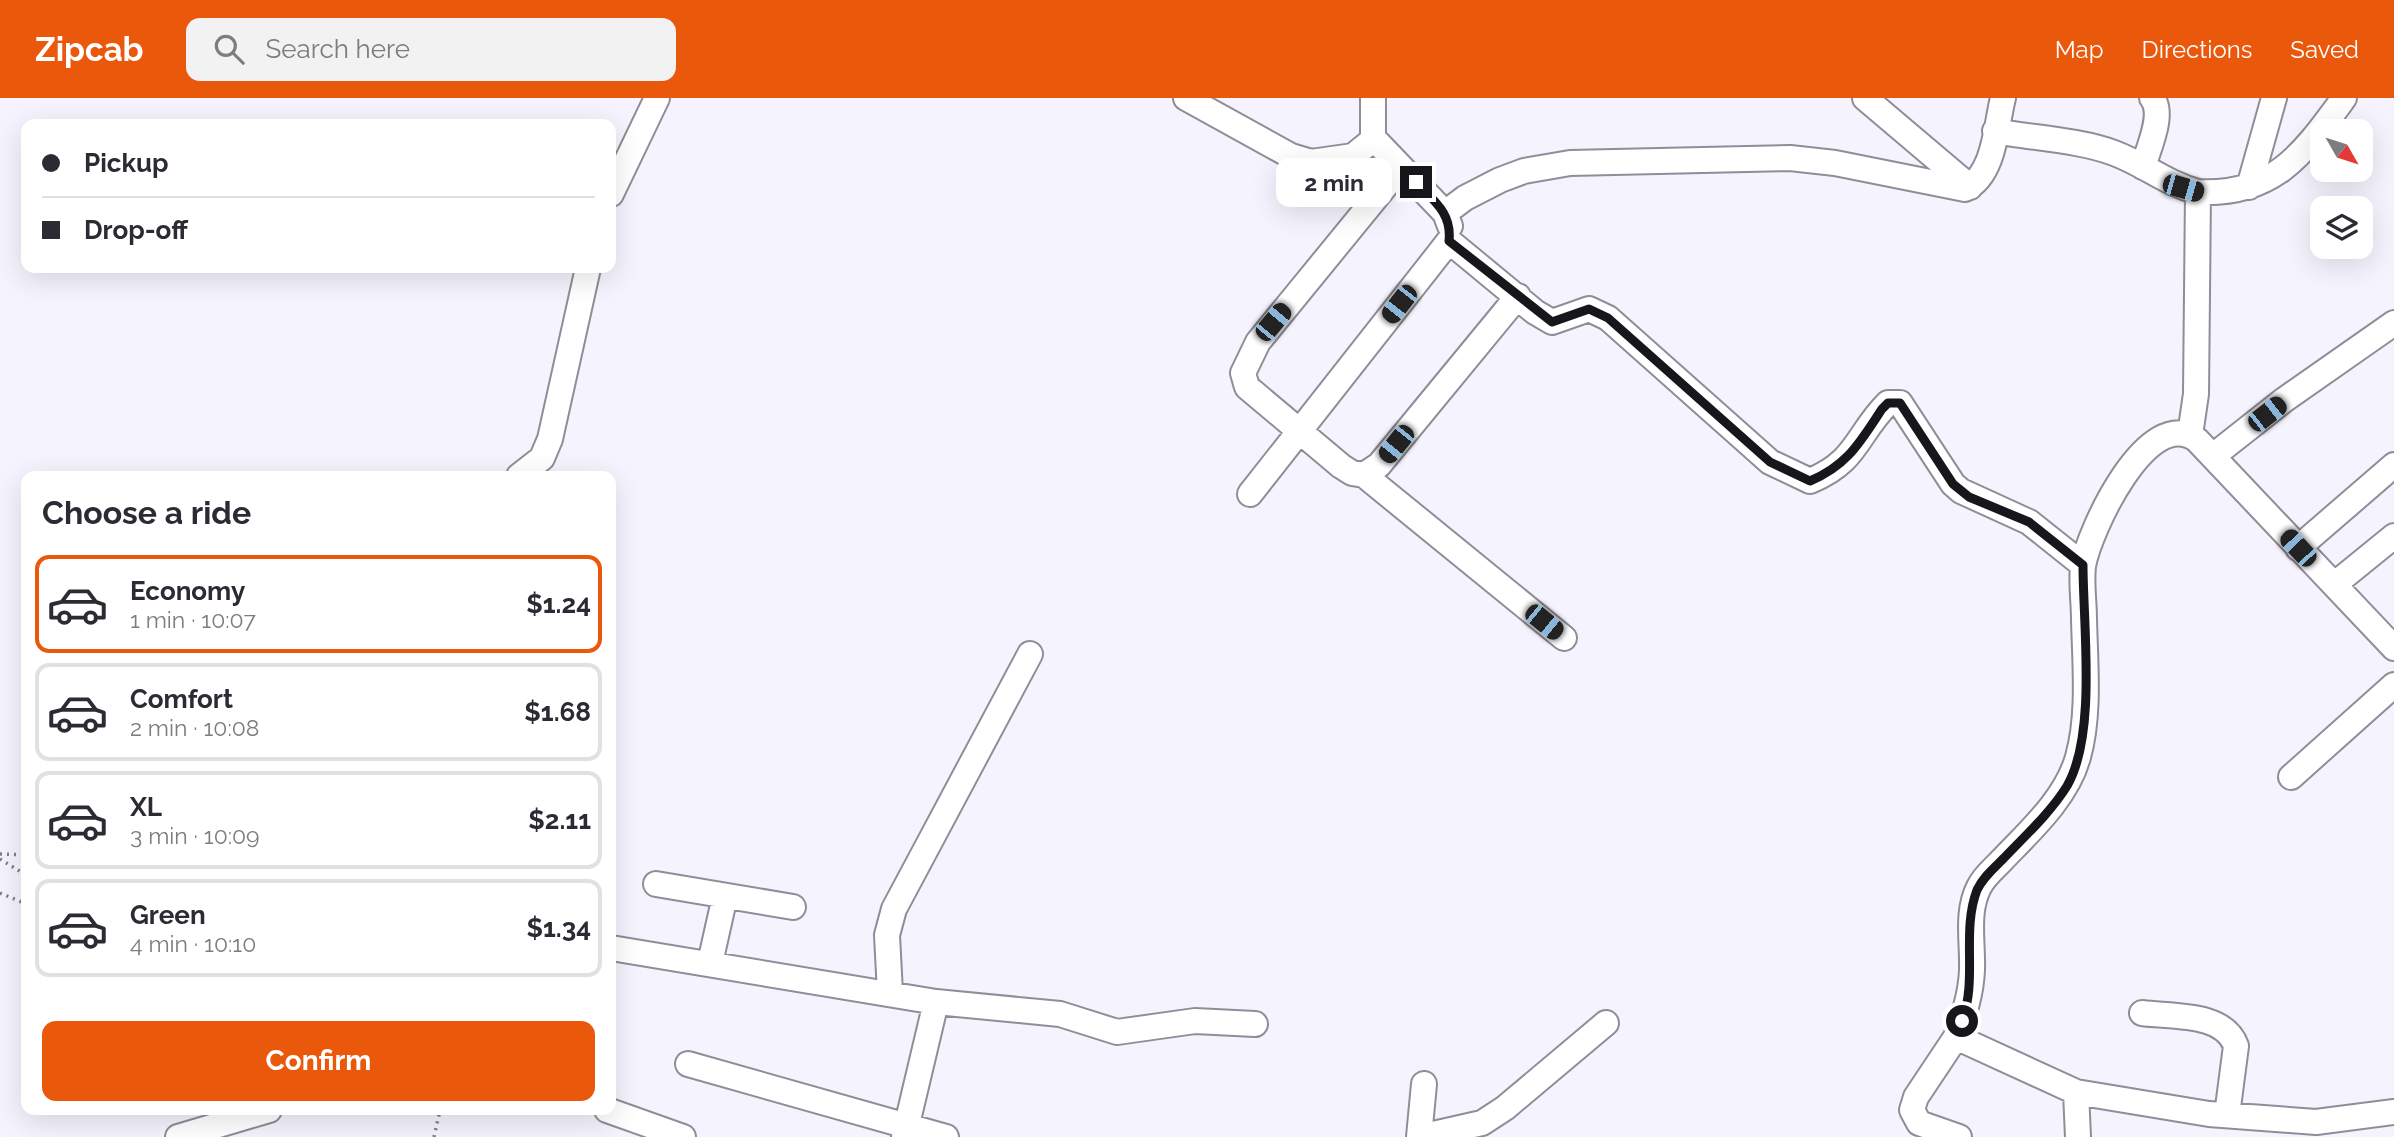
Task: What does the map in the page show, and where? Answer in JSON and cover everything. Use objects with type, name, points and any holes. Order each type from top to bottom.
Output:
[{"type":"street","points":[[616,184],[657,98]]},
{"type":"street","points":[[1185,98],[1291,156],[1311,162],[1353,156],[1373,141]]},
{"type":"street","points":[[1250,494],[1449,241],[1449,220],[1446,213],[1373,141],[1374,98]]},
{"type":"street","points":[[1865,98],[1970,187]]},
{"type":"street","points":[[1446,213],[1465,198],[1500,180],[1524,171],[1570,163],[1790,158],[1835,163],[1959,189],[1970,187],[1982,174],[2003,98]]},
{"type":"street","points":[[2143,167],[2156,121],[2157,105],[2152,98]]},
{"type":"street","points":[[2249,187],[2274,98]]},
{"type":"street","points":[[1995,131],[2110,151],[2143,167],[2167,183],[2198,192],[2217,193],[2249,187],[2279,173],[2297,158],[2344,98]]},
{"type":"street","points":[[1401,167],[1258,342],[1248,357],[1243,373],[1247,387],[1352,473],[1364,475],[1564,638]]},
{"type":"street","points":[[2190,435],[2196,394],[2198,192]]},
{"type":"street","points":[[1449,241],[1552,322],[1589,309],[1608,318],[1770,462],[1810,481],[1832,472],[1853,453],[1888,403],[1900,403],[1953,484],[1969,497],[2029,522],[2083,565]]},
{"type":"street","points":[[525,471],[542,458],[550,439],[587,273]]},
{"type":"street","points":[[1364,475],[1379,465],[1518,296]]},
{"type":"street","points":[[2213,456],[2284,400],[2394,323]]},
{"type":"street","points":[[1959,1137],[1919,1123],[1912,1110],[1916,1097],[1956,1037],[1968,1006],[1972,972],[1971,924],[1978,888],[2067,785],[2078,757],[2085,677],[2083,565],[2124,472],[2140,452],[2155,440],[2180,434],[2190,435],[2391,640]]},
{"type":"street","points":[[2298,548],[2394,465]]},
{"type":"street","points":[[2335,584],[2394,536]]},
{"type":"street","points":[[890,993],[887,935],[894,909],[1030,654]]},
{"type":"street","points":[[2291,777],[2394,685]]},
{"type":"street","points":[[656,884],[793,907]]},
{"type":"street","points":[[710,963],[725,896]]},
{"type":"street","points":[[616,949],[936,1002],[1060,1014],[1117,1032],[1195,1021],[1255,1024]]},
{"type":"street","points":[[906,1132],[936,1002]]},
{"type":"street","points":[[2143,1013],[2210,1021],[2232,1036],[2236,1046],[2227,1115]]},
{"type":"street","points":[[1424,1084],[1419,1137],[1482,1123],[1505,1108],[1605,1023]]},
{"type":"street","points":[[1956,1037],[2076,1092],[2315,1130],[2394,1112]]},
{"type":"street","points":[[688,1064],[906,1132],[946,1137]]},
{"type":"street","points":[[2076,1092],[2078,1137]]},
{"type":"street","points":[[616,1113],[683,1137]]},
{"type":"street","points":[[178,1137],[252,1115]]},
{"type":"path","points":[[0,856],[21,855]]},
{"type":"path","points":[[0,856],[21,872]]},
{"type":"path","points":[[0,893],[21,902]]},
{"type":"path","points":[[435,1137],[439,1115]]},
{"type":"route","points":[[1416,182],[1446,213],[1449,220],[1449,241],[1535,312],[1552,322],[1559,322],[1578,311],[1589,309],[1608,318],[1770,462],[1810,481],[1832,472],[1853,453],[1882,409],[1888,403],[1900,403],[1906,408],[1953,484],[1969,497],[2029,522],[2083,565],[2085,677],[2078,757],[2067,785],[1978,888],[1971,924],[1972,972],[1968,1006],[1962,1021]]}]
